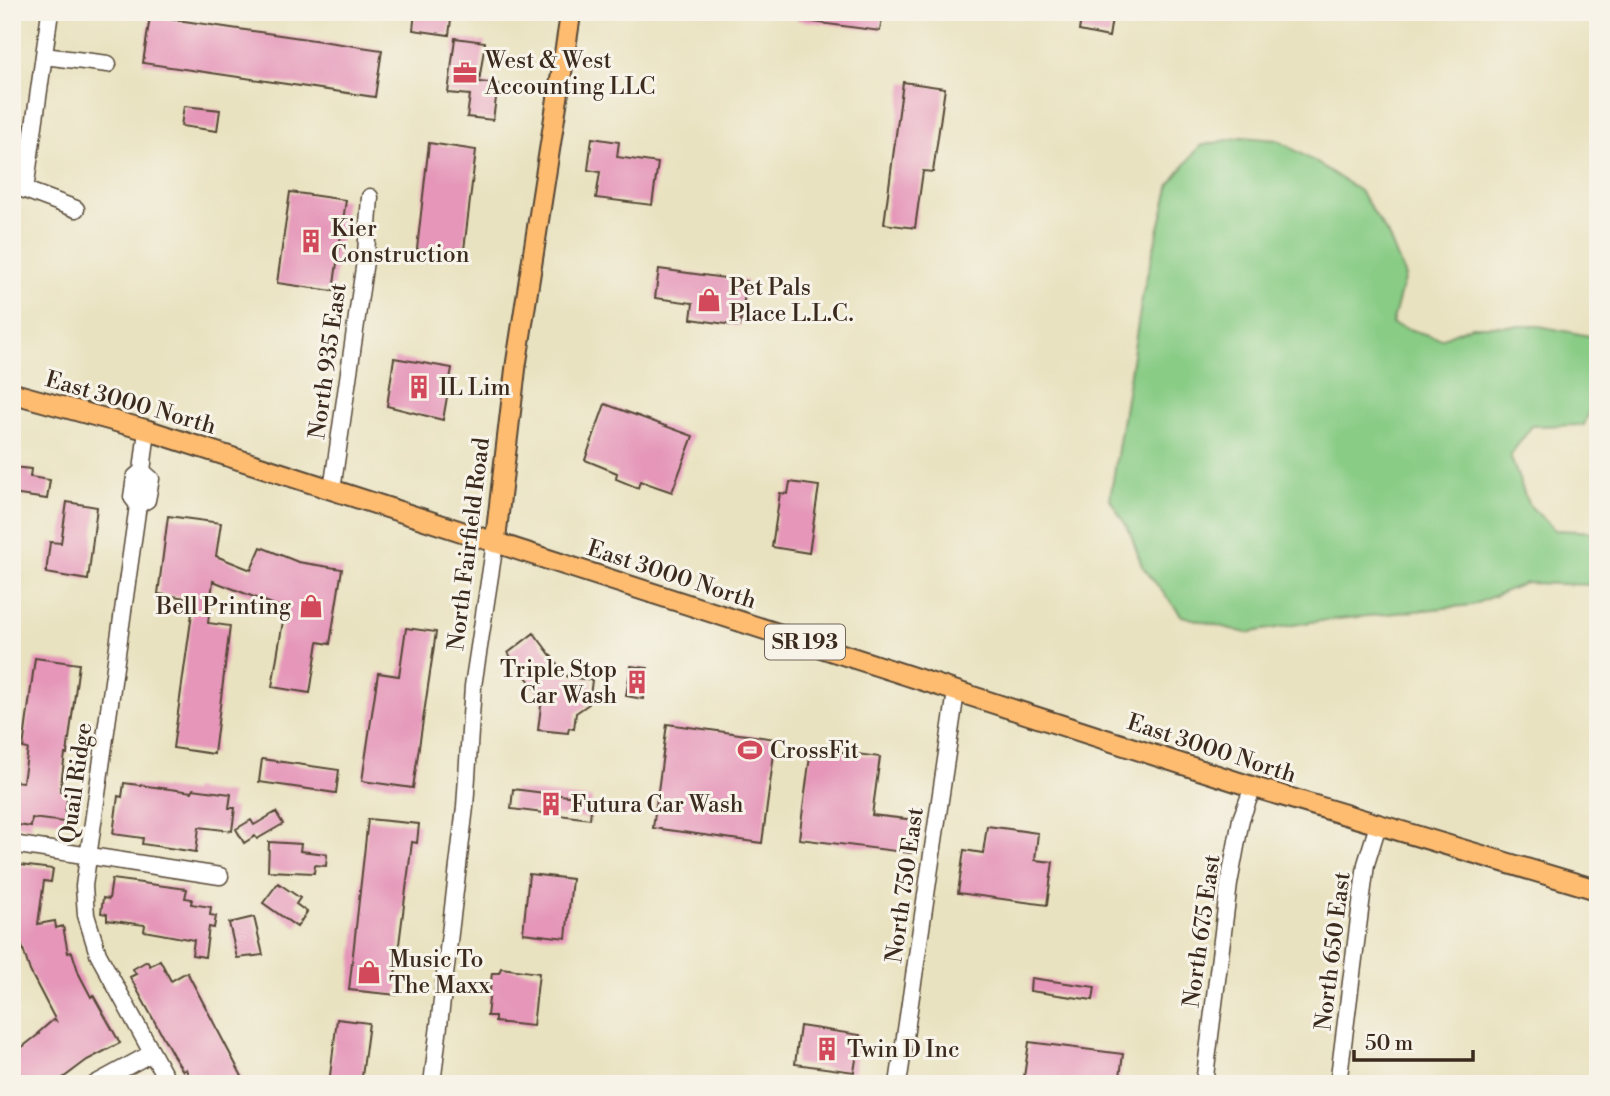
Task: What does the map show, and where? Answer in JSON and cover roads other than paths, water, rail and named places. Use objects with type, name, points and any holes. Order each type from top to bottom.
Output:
[{"type":"main road","name":"North Fairfield Road","points":[[495,543],[516,365],[571,12]]},
{"type":"main road","name":"East 3000 North","points":[[12,393],[147,430],[1253,787],[1598,890]]},
{"type":"street","points":[[50,12],[18,187],[76,209]]},
{"type":"street","points":[[44,55],[108,64]]},
{"type":"street","name":"North 935 East","points":[[332,490],[366,254],[370,197]]},
{"type":"street","name":"Quail Ridge","points":[[147,430],[142,471],[135,477],[132,497],[138,505],[84,886],[86,915],[98,954],[169,1084]]},
{"type":"street","name":"North Fairfield Road","points":[[432,1084],[465,807],[473,686],[495,543]]},
{"type":"street","name":"North 750 East","points":[[898,1084],[956,692]]},
{"type":"street","name":"North 675 East","points":[[1204,1084],[1229,884],[1241,819],[1253,787]]},
{"type":"street","name":"North 650 East","points":[[1338,1084],[1366,864],[1378,825]]},
{"type":"street","points":[[12,844],[220,876]]},
{"type":"street","points":[[95,1084],[152,1053]]},
{"type":"place","name":"West & West Accounting LLC","points":[[465,73]]},
{"type":"place","name":"Kier Construction","points":[[311,241]]},
{"type":"place","name":"Pet Pals Place L.L.C.","points":[[709,300]]},
{"type":"place","name":"IL Lim","points":[[419,387]]},
{"type":"place","name":"Bell Printing","points":[[311,606]]},
{"type":"place","name":"Triple Stop Car Wash","points":[[637,682]]},
{"type":"place","name":"CrossFit","points":[[750,750]]},
{"type":"place","name":"Futura Car Wash","points":[[551,804]]},
{"type":"place","name":"Music To The Maxx","points":[[369,972]]},
{"type":"place","name":"Twin D Inc","points":[[827,1049]]}]
